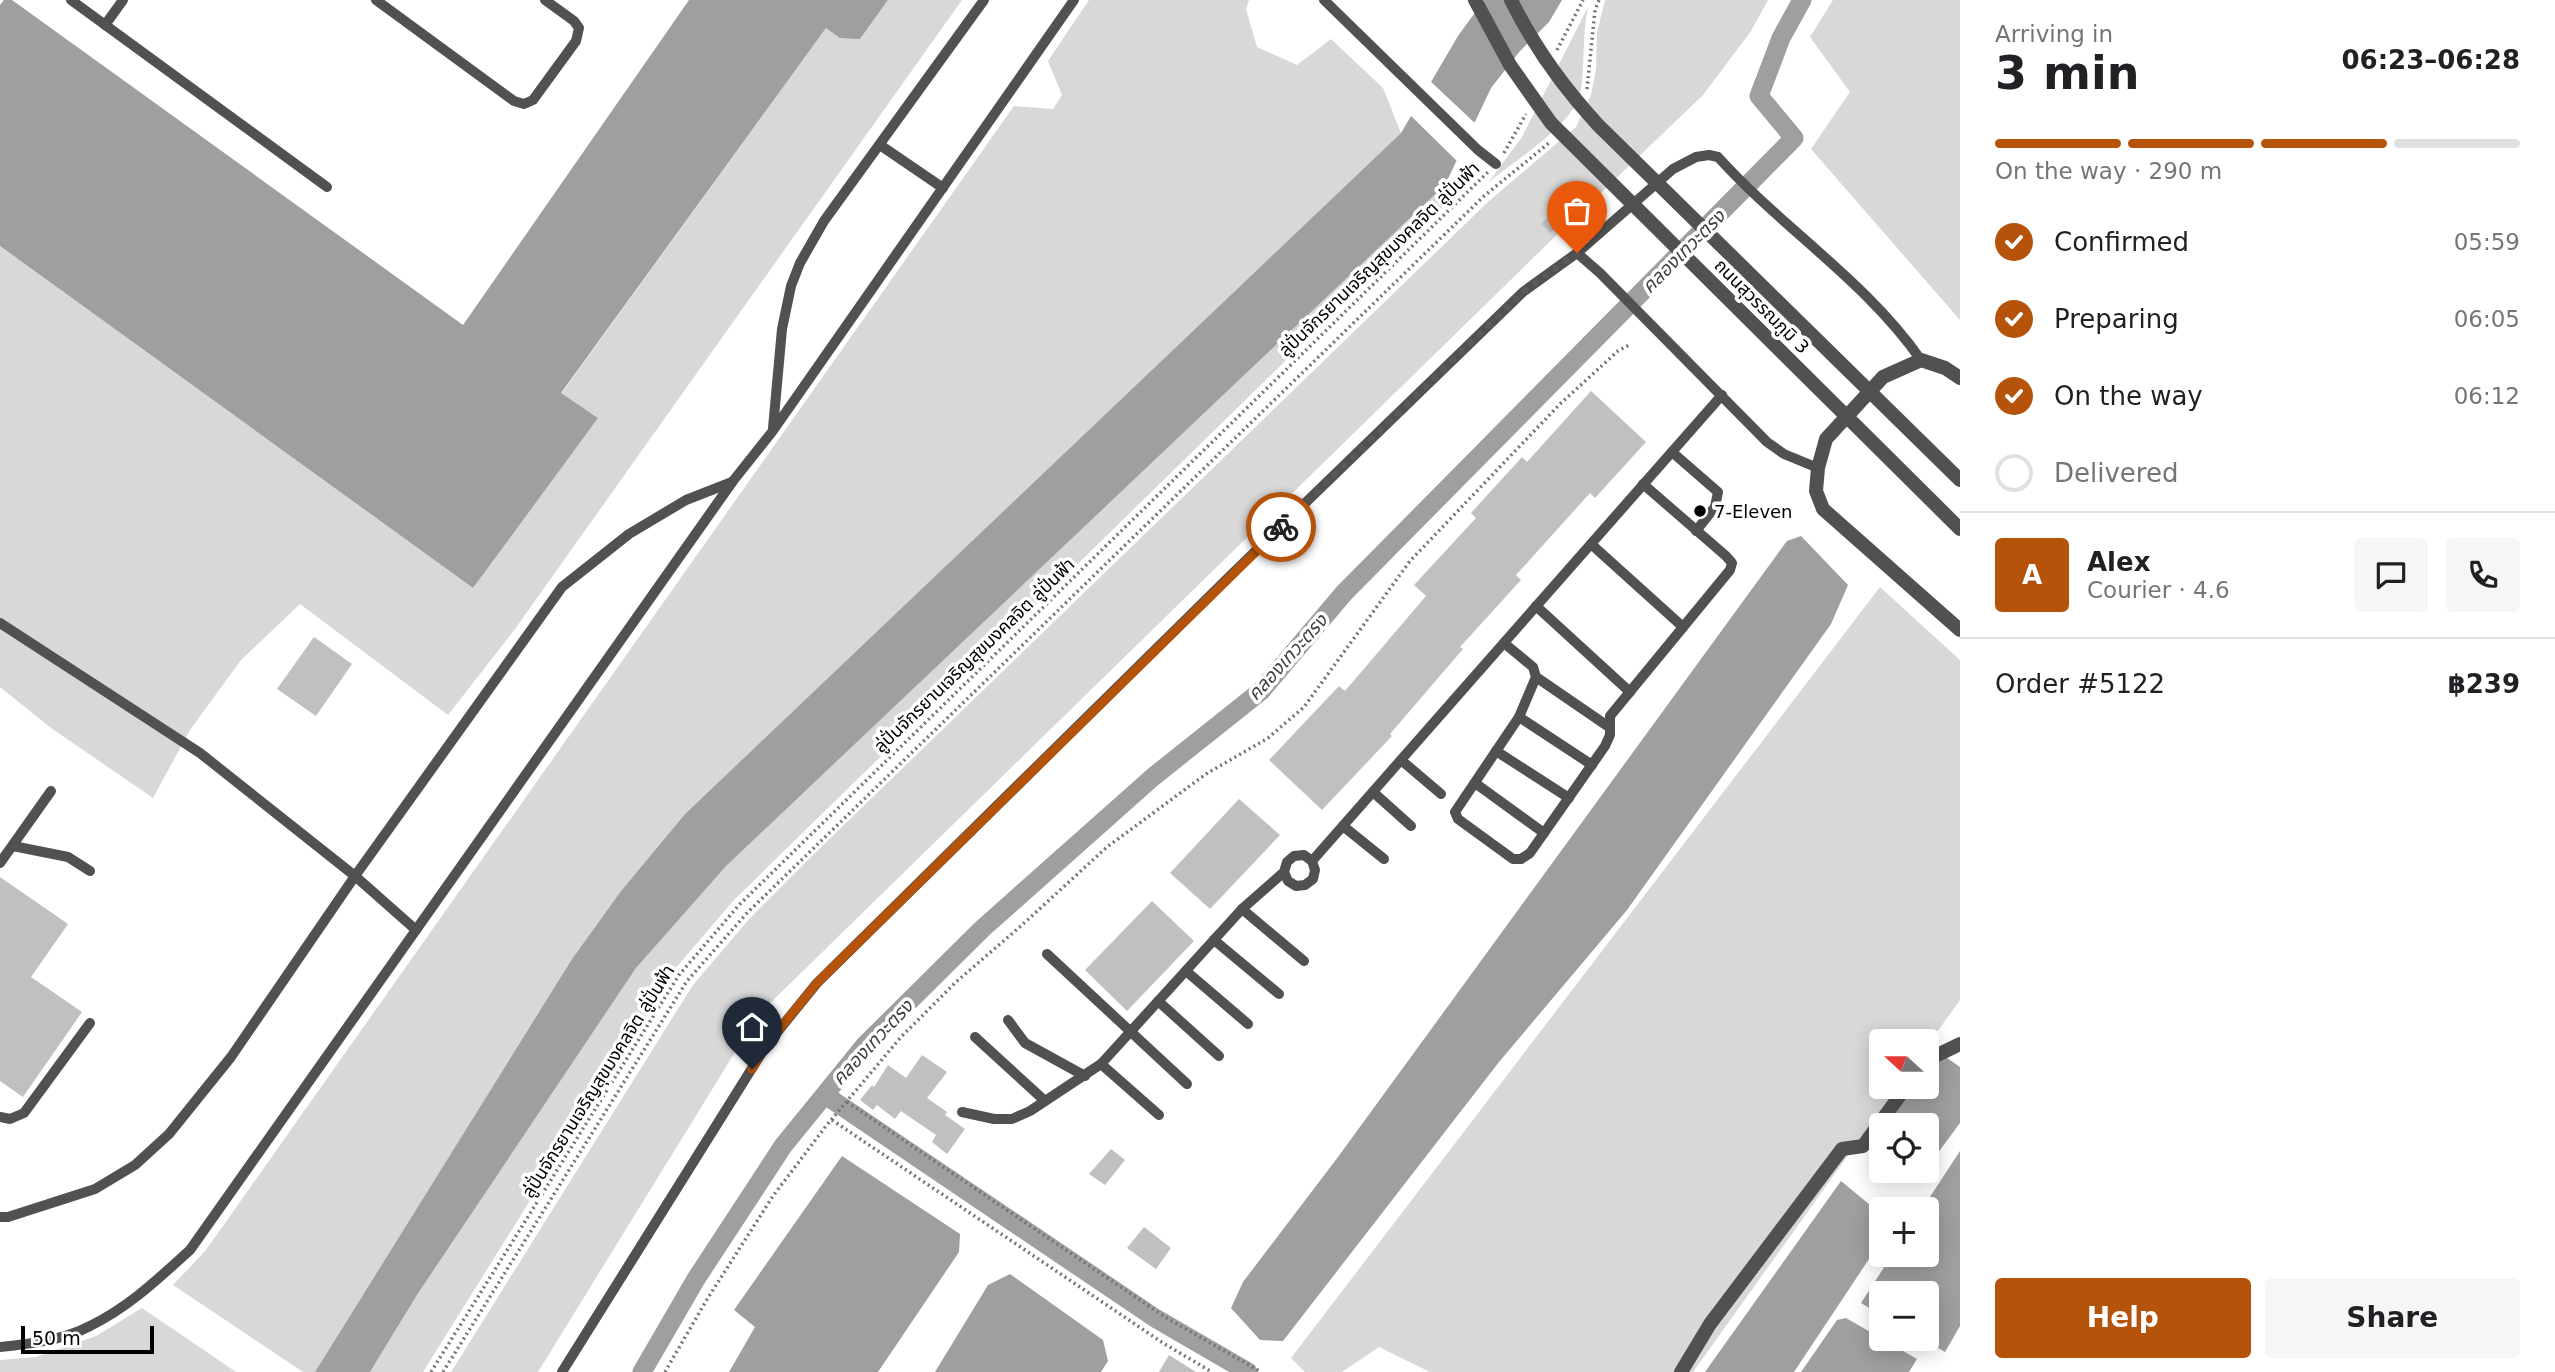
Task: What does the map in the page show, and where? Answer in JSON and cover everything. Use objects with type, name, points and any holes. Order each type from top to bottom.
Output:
[{"type":"street","name":"ถนนสุวรรณภูมิ 3","points":[[1475,0],[1510,65],[1551,122],[1960,529]]},
{"type":"street","name":"ถนนสุวรรณภูมิ 3","points":[[1511,0],[1540,55],[1598,125],[1960,480]]},
{"type":"street","points":[[1960,378],[1945,368],[1922,360],[1882,377],[1826,439],[1818,468],[1816,491],[1823,509],[1960,630]]},
{"type":"street","points":[[1939,1054],[1960,1044]]},
{"type":"street","points":[[1681,1372],[1710,1324],[1842,1149],[1863,1146],[1897,1099]]},
{"type":"lane","points":[[71,0],[327,187]]},
{"type":"lane","points":[[104,25],[123,0]]},
{"type":"lane","points":[[376,0],[514,101],[524,104],[533,100],[569,51],[576,41],[579,28],[574,21],[545,0]]},
{"type":"lane","points":[[772,432],[782,329],[791,286],[800,263],[824,221],[984,0]]},
{"type":"lane","points":[[0,1347],[34,1344],[89,1328],[135,1300],[190,1250],[733,481],[772,432],[1074,0]]},
{"type":"lane","points":[[1324,0],[1478,150],[1496,164]]},
{"type":"lane","points":[[880,145],[943,188]]},
{"type":"lane","points":[[562,1372],[766,1045],[817,983],[1523,292],[1577,253],[1673,169],[1696,157],[1717,157],[1760,200],[1890,318],[1922,360]]},
{"type":"lane","points":[[1577,253],[1767,442],[1784,454],[1818,468]]},
{"type":"lane","points":[[1312,861],[1722,395]]},
{"type":"lane","points":[[1672,452],[1718,492],[1716,507],[1696,531]]},
{"type":"lane","points":[[0,1217],[8,1217],[95,1189],[135,1165],[169,1134],[231,1057],[355,876],[562,587],[629,534],[685,500],[733,481]]},
{"type":"lane","points":[[1536,677],[1519,717],[1455,812],[1458,820],[1513,859],[1521,859],[1530,853],[1605,746],[1609,735],[1610,716],[1730,570],[1732,563],[1643,484]]},
{"type":"lane","points":[[1591,544],[1683,627]]},
{"type":"lane","points":[[1536,606],[1630,692]]},
{"type":"lane","points":[[0,623],[200,753],[355,876],[416,930]]},
{"type":"lane","points":[[1504,643],[1533,667],[1536,677],[1609,727]]},
{"type":"lane","points":[[1519,717],[1592,765]]},
{"type":"lane","points":[[1496,751],[1569,798]]},
{"type":"lane","points":[[1401,760],[1441,794]]},
{"type":"lane","points":[[1475,783],[1544,833]]},
{"type":"lane","points":[[0,863],[51,791]]},
{"type":"lane","points":[[1373,792],[1411,826]]},
{"type":"lane","points":[[1343,826],[1384,859]]},
{"type":"lane","points":[[13,846],[68,857],[90,871]]},
{"type":"lane","points":[[962,1112],[994,1119],[1012,1119],[1085,1076],[1101,1064],[1242,909],[1284,872],[1287,862],[1294,856],[1304,855],[1312,861],[1315,870],[1313,879],[1305,885],[1296,886],[1288,881],[1284,872]]},
{"type":"lane","points":[[1242,909],[1304,961]]},
{"type":"lane","points":[[1214,940],[1279,994]]},
{"type":"lane","points":[[1047,954],[1187,1084]]},
{"type":"lane","points":[[1186,971],[1248,1024]]},
{"type":"lane","points":[[1158,1001],[1219,1056]]},
{"type":"lane","points":[[1008,1020],[1026,1043],[1085,1076]]},
{"type":"lane","points":[[0,1116],[10,1119],[24,1113],[90,1023]]},
{"type":"lane","points":[[975,1037],[1045,1101]]},
{"type":"lane","points":[[1101,1064],[1159,1115]]},
{"type":"path","points":[[1554,56],[1583,0]]},
{"type":"path","points":[[1586,93],[1595,10],[1599,0]]},
{"type":"path","name":"ลู่ปั่นจักรยานเจริญสุขมงคลจิต ลู่ปั่นฟ้า","points":[[431,1372],[679,975],[739,905],[1496,164],[1527,111]]},
{"type":"path","points":[[443,1372],[687,981],[747,913],[1484,196],[1553,139]]},
{"type":"path","points":[[665,1372],[706,1301],[773,1196],[901,1037],[956,982],[1107,847],[1206,774],[1269,738],[1304,707],[1410,561],[1560,404],[1618,351],[1629,345]]},
{"type":"path","points":[[847,1102],[1165,1317],[1261,1372]]},
{"type":"path","points":[[832,1120],[1163,1343],[1212,1372]]},
{"type":"shaded area","points":[[4,0],[12,0],[463,325],[689,0],[888,0],[860,39],[840,38],[826,28],[561,393],[598,418],[473,588],[0,246],[0,5]]},
{"type":"shaded area","points":[[888,0],[962,0],[515,629],[448,715],[300,604],[241,660],[190,730],[153,798],[51,728],[0,687],[0,246],[473,588],[597,417],[561,394],[826,28],[860,39]]},
{"type":"shaded area","points":[[1089,0],[1249,0],[1246,9],[1257,47],[1297,65],[1331,39],[1383,88],[1401,133],[685,814],[621,891],[572,959],[315,1372],[303,1372],[173,1285],[206,1250],[1014,106],[1053,109],[1062,95],[1048,61]]},
{"type":"shaded area","points":[[1484,0],[1562,0],[1549,22],[1520,51],[1491,88],[1445,185],[726,866],[636,968],[417,1295],[370,1372],[315,1372],[572,959],[621,891],[685,814],[1401,133],[1458,36]]},
{"type":"shaded area","points":[[1605,0],[1768,0],[1751,31],[1703,95],[1584,209],[1570,195],[1560,205],[1573,219],[758,1015],[538,1372],[451,1372],[693,985],[750,918],[817,851],[1489,201],[1576,127],[1591,95],[1596,69],[1597,33]]},
{"type":"shaded area","points":[[1833,0],[1960,0],[1960,320],[1811,149],[1850,92],[1810,37]]},
{"type":"shaded area","points":[[1588,7],[1581,89],[1577,102],[1557,128],[1488,183],[1522,137]]},
{"type":"shaded area","points":[[1445,185],[1454,196],[734,900],[674,970],[423,1372],[370,1372],[417,1295],[636,968],[725,866]]},
{"type":"shaded area","points":[[1801,536],[1848,585],[1831,624],[1627,910],[1499,1062],[1283,1341],[1260,1340],[1231,1308],[1243,1282],[1338,1157],[1787,541]]},
{"type":"shaded area","points":[[1880,587],[1960,660],[1960,1000],[1939,1029],[1869,1029],[1869,1099],[1888,1099],[1878,1113],[1869,1113],[1869,1126],[1693,1372],[1430,1372],[1379,1347],[1342,1372],[1305,1372],[1291,1358]]},
{"type":"shaded area","points":[[1939,1052],[1960,1067],[1960,1123],[1939,1151],[1939,1113],[1893,1113],[1903,1099],[1939,1099]]},
{"type":"shaded area","points":[[1960,1151],[1960,1326],[1945,1352],[1939,1348],[1939,1281],[1875,1281],[1884,1267],[1939,1267],[1939,1197],[1930,1197]]},
{"type":"shaded area","points":[[842,1156],[960,1234],[959,1252],[878,1372],[729,1372],[755,1327],[734,1310]]},
{"type":"shaded area","points":[[1841,1181],[1869,1204],[1869,1259],[1794,1372],[1705,1372]]},
{"type":"shaded area","points":[[1010,1274],[1103,1340],[1108,1361],[1101,1372],[935,1372],[988,1285]]},
{"type":"shaded area","points":[[1869,1291],[1869,1308],[1861,1303]]},
{"type":"shaded area","points":[[142,1308],[236,1372],[0,1372],[0,1360],[36,1357],[96,1336]]},
{"type":"shaded area","points":[[1846,1318],[1869,1331],[1869,1351],[1903,1351],[1917,1359],[1909,1372],[1801,1372],[1837,1320]]},
{"type":"pier","points":[[1428,79],[1478,126],[1460,164],[1408,113]]},
{"type":"building","points":[[1570,195],[1579,204],[1551,233],[1541,224]]},
{"type":"building","points":[[1591,391],[1646,442],[1595,498],[1590,493],[1516,575],[1521,580],[1460,647],[1463,649],[1390,734],[1392,736],[1322,810],[1269,760],[1339,686],[1345,691],[1426,596],[1414,585],[1476,518],[1471,513],[1522,457],[1527,462]]},
{"type":"building","points":[[314,637],[352,664],[316,716],[277,689]]},
{"type":"building","points":[[1239,799],[1280,835],[1210,909],[1170,873]]},
{"type":"building","points":[[0,877],[68,924],[31,977],[82,1012],[23,1097],[0,1081]]},
{"type":"building","points":[[1152,901],[1194,941],[1127,1011],[1085,970]]},
{"type":"building","points":[[922,1055],[947,1072],[927,1098],[965,1129],[947,1154],[932,1142],[936,1135],[901,1111],[895,1119],[877,1105],[873,1110],[860,1100],[872,1085],[874,1087],[888,1065],[906,1078]]},
{"type":"building","points":[[1111,1149],[1125,1160],[1105,1185],[1089,1174]]},
{"type":"building","points":[[1144,1227],[1171,1248],[1156,1269],[1127,1248]]},
{"type":"building","points":[[1169,1355],[1196,1372],[1159,1372]]},
{"type":"waterway","name":"คลองเทวะตรง","points":[[642,1372],[696,1279],[783,1146],[865,1045],[982,929],[1153,777],[1261,691],[1344,593],[1794,138],[1759,96],[1781,38],[1802,0]]},
{"type":"waterway","points":[[825,1095],[1155,1318],[1248,1372]]},
{"type":"way so far","points":[[1281,527],[1523,292],[1577,253]]},
{"type":"place","name":"7-Eleven","points":[[1700,511]]},
{"type":"route","points":[[752,1069],[766,1045],[817,983],[1281,527]]}]
